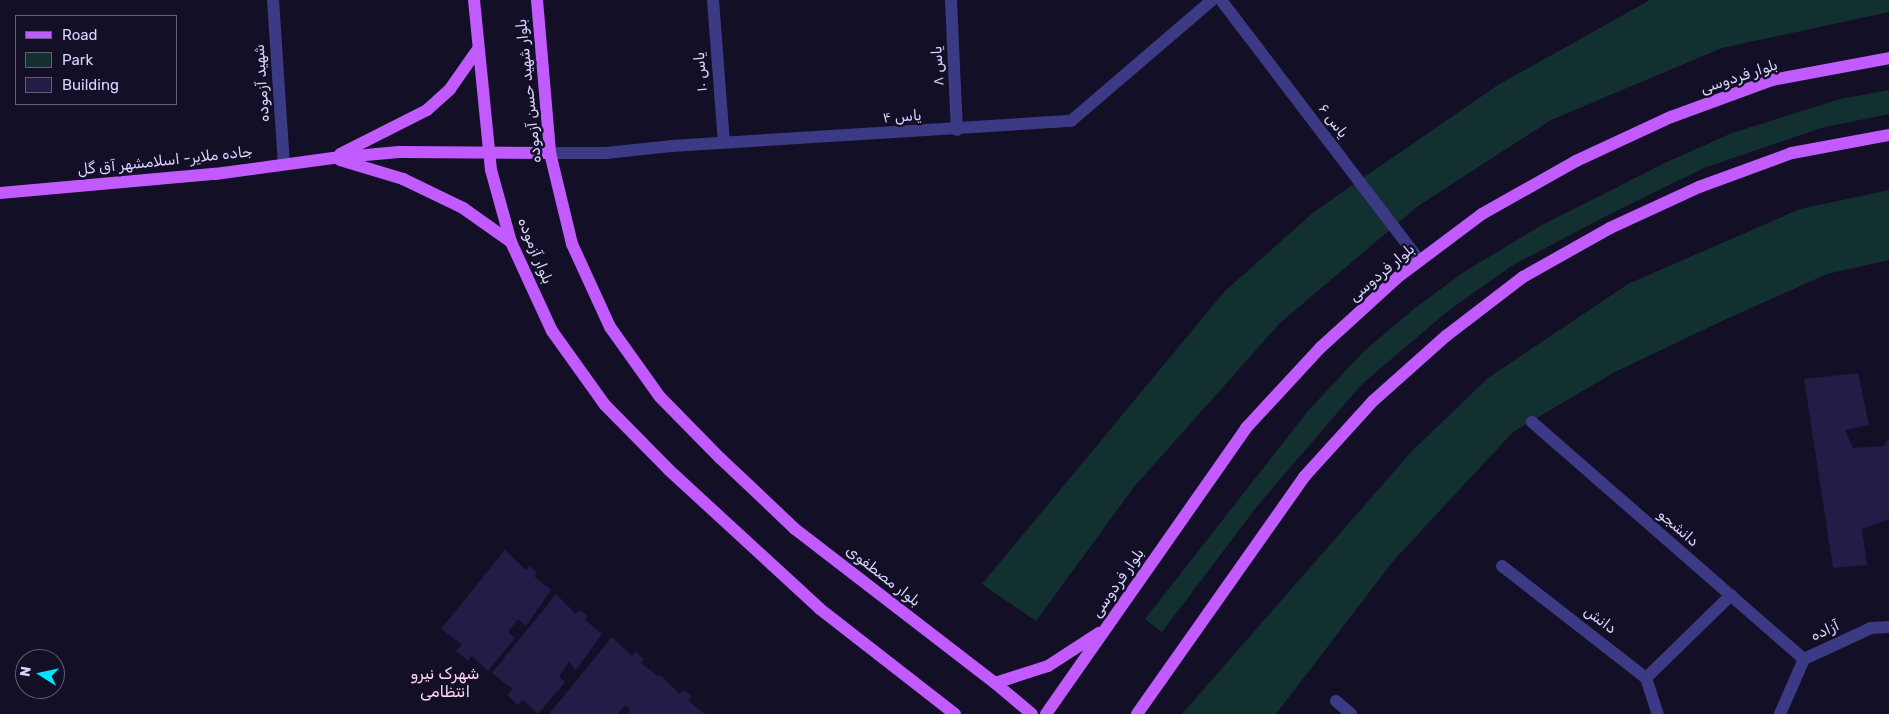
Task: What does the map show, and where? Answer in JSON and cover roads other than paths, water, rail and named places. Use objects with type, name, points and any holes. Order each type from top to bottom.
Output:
[{"type":"main road","name":"بلوار آزموده","points":[[474,0],[491,170],[511,242],[552,331],[605,405],[669,470],[820,609],[955,714]]},
{"type":"main road","name":"بلوار شهید حسن آزموده","points":[[537,0],[550,153],[572,244],[610,327],[660,397],[720,458]]},
{"type":"main road","points":[[333,158],[427,110],[450,89],[478,49]]},
{"type":"main road","name":"بلوار فردوسی","points":[[1046,714],[1246,428],[1320,348],[1398,277],[1482,214],[1576,161],[1671,117],[1772,80],[1889,58]]},
{"type":"main road","points":[[1137,714],[1146,708],[1304,477],[1373,401],[1446,336],[1523,277],[1628,220],[1700,187],[1792,153],[1889,135]]},
{"type":"main road","name":"جاده ملایر- اسلامشهر آق گل","points":[[0,193],[214,174],[333,158],[399,152],[550,153]]},
{"type":"main road","points":[[333,158],[403,179],[463,208],[511,242]]},
{"type":"main road","name":"بلوار مصطفوی","points":[[720,458],[795,529],[995,683],[1032,714]]},
{"type":"main road","points":[[995,683],[1048,666],[1106,628]]},
{"type":"street","name":"شهید آزموده","points":[[273,0],[284,164]]},
{"type":"street","name":"یاس ۱۰","points":[[714,0],[724,142]]},
{"type":"street","name":"یاس ۸","points":[[951,0],[957,130]]},
{"type":"street","name":"یاس ۴","points":[[550,153],[606,153],[724,142],[957,130],[1071,121],[1212,0]]},
{"type":"street","name":"یاس ۶","points":[[1221,0],[1420,261]]},
{"type":"street","name":"دانشجو","points":[[1532,422],[1804,659]]},
{"type":"street","name":"دانش","points":[[1502,566],[1646,678]]},
{"type":"street","points":[[1658,714],[1646,678],[1731,595]]},
{"type":"street","name":"آزاده","points":[[1780,714],[1804,659],[1871,628],[1889,627]]},
{"type":"street","points":[[1336,701],[1351,714]]},
{"type":"district","name":"شهرک نیرو انتظامی","points":[[445,683]]}]
